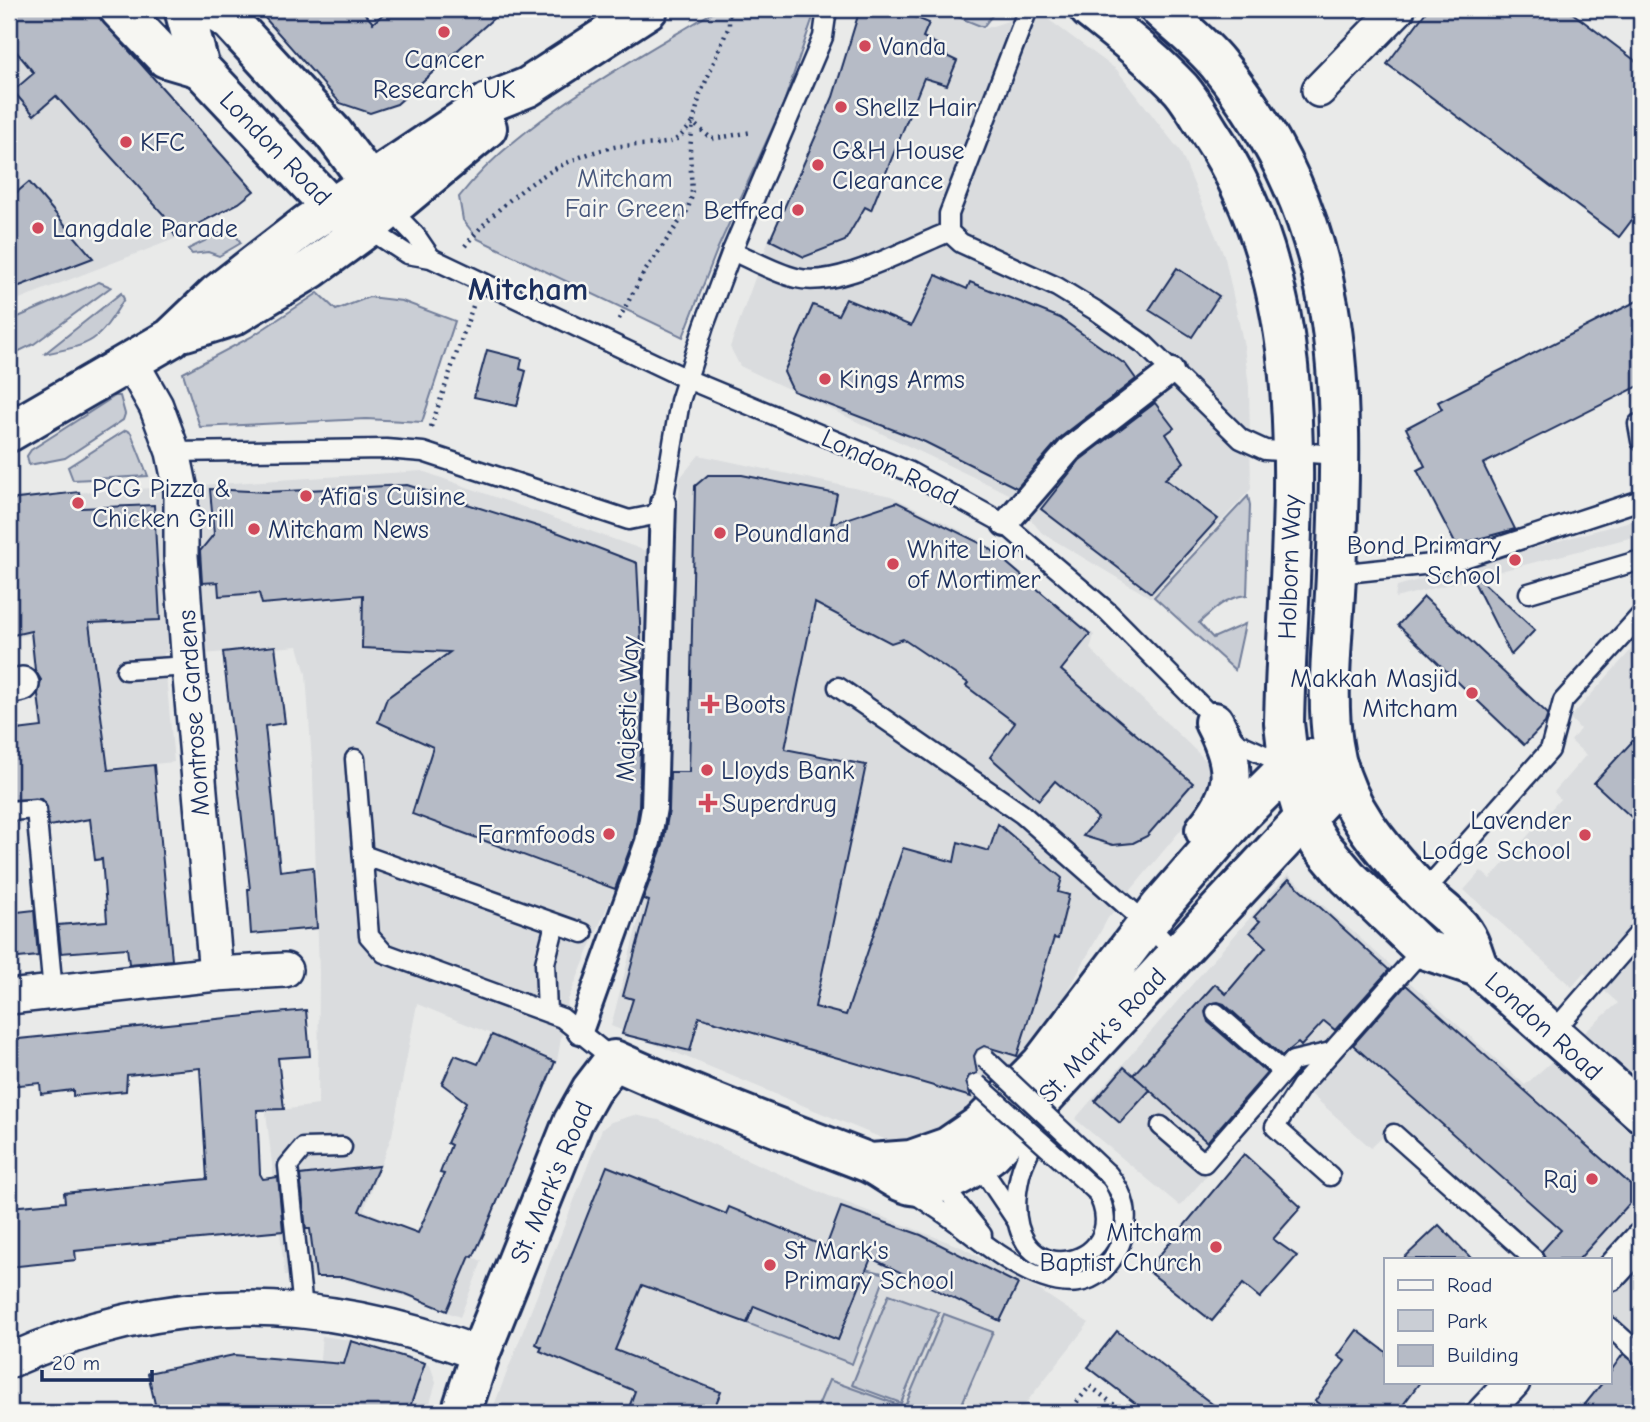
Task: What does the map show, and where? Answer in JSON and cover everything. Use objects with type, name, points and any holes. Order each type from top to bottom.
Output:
[{"type":"main road","name":"London Road","points":[[119,9],[166,58],[200,68]]},
{"type":"main road","name":"London Road","points":[[184,9],[200,68],[331,207],[375,207]]},
{"type":"main road","points":[[210,9],[230,21],[333,133],[375,207]]},
{"type":"main road","points":[[9,432],[181,332],[233,316],[311,269],[375,207],[499,118],[528,87],[648,9]]},
{"type":"main road","name":"Holborn Way","points":[[1089,9],[1182,91],[1234,169],[1252,207],[1270,257],[1284,321],[1292,398],[1284,723],[1289,766],[1304,817],[1320,844],[1348,877],[1423,949],[1478,967]]},
{"type":"main road","name":"Holborn Way","points":[[1160,9],[1216,62],[1251,109],[1286,170],[1317,245],[1334,337],[1339,454],[1332,744],[1344,787],[1361,820],[1423,893],[1464,932],[1478,967]]},
{"type":"main road","points":[[181,332],[217,294],[331,207]]},
{"type":"main road","points":[[1142,919],[1225,802],[1233,779],[1226,744],[1214,722]]},
{"type":"main road","points":[[1289,766],[1310,759],[1339,769]]},
{"type":"main road","name":"St. Mark's Road","points":[[958,1163],[980,1125],[1041,1064],[1142,919],[1289,766]]},
{"type":"main road","name":"St. Mark's Road","points":[[464,1412],[480,1354],[573,1122],[591,1090],[614,1060],[884,1172],[911,1160],[958,1163],[992,1153],[1325,796],[1339,769]]},
{"type":"main road","name":"London Road","points":[[1478,967],[1641,1112]]},
{"type":"street","points":[[1319,90],[1398,9]]},
{"type":"street","name":"Montrose Gardens","points":[[131,362],[156,406],[173,452],[181,490],[181,556],[216,974]]},
{"type":"street","points":[[1005,524],[1070,449],[1171,371]]},
{"type":"street","name":"Majestic Way","points":[[580,1031],[648,842],[654,808],[663,503]]},
{"type":"street","points":[[9,997],[216,974],[285,970]]},
{"type":"street","points":[[1612,1273],[1641,1240]]},
{"type":"street","points":[[9,1361],[77,1335],[185,1312],[234,1307],[303,1310],[378,1322],[480,1354]]},
{"type":"street","points":[[1484,1413],[1511,1384]]},
{"type":"lane","name":"Majestic Way","points":[[663,503],[680,401],[687,379],[732,251],[823,37],[827,9]]},
{"type":"lane","points":[[1028,9],[949,214],[949,232],[961,243],[1057,287],[1145,345],[1241,439],[1265,450],[1339,454]]},
{"type":"lane","name":"London Road","points":[[375,207],[416,236],[431,258]]},
{"type":"lane","name":"London Road","points":[[375,207],[407,254],[431,258],[687,379],[908,471],[1005,524],[1107,611],[1214,722],[1238,743],[1289,766]]},
{"type":"lane","points":[[732,251],[796,278],[818,280],[844,274],[949,232]]},
{"type":"lane","points":[[173,452],[386,449],[423,452],[629,520],[654,515],[663,503]]},
{"type":"lane","points":[[1336,574],[1452,562],[1641,500]]},
{"type":"lane","points":[[1530,593],[1641,560]]},
{"type":"lane","points":[[1423,893],[1550,750],[1563,702],[1641,615]]},
{"type":"lane","points":[[126,670],[189,666]]},
{"type":"lane","points":[[838,687],[1022,814],[1142,919],[1177,955]]},
{"type":"lane","points":[[355,759],[369,936],[384,953],[547,1012],[580,1031],[614,1060]]},
{"type":"lane","points":[[9,811],[36,808],[52,992]]},
{"type":"lane","points":[[363,855],[583,933]]},
{"type":"lane","points":[[547,1012],[545,962],[555,923]]},
{"type":"lane","points":[[1552,1033],[1641,931]]},
{"type":"lane","points":[[1330,1176],[1275,1127],[1301,1086],[1423,949]]},
{"type":"lane","points":[[1216,1013],[1283,1072]]},
{"type":"lane","points":[[1161,1126],[1204,1163],[1293,1061],[1331,1052]]},
{"type":"lane","points":[[884,1172],[995,1254],[1045,1280],[1080,1281],[1097,1276],[1111,1263],[1125,1225],[1125,1202],[1108,1174],[985,1058]]},
{"type":"lane","points":[[977,1084],[1096,1191],[1105,1206],[1104,1225],[1097,1243],[1083,1257],[1068,1263],[1051,1261],[1035,1253],[1021,1237],[1017,1221],[1017,1196],[1024,1162],[1071,1066]]},
{"type":"lane","points":[[1394,1134],[1533,1258]]},
{"type":"lane","points":[[303,1310],[288,1166],[303,1148],[342,1147]]},
{"type":"lane","points":[[958,1163],[1017,1221]]},
{"type":"lane","points":[[958,1163],[953,1199],[995,1254]]},
{"type":"lane","points":[[1612,1329],[1641,1355]]},
{"type":"path","points":[[606,342],[643,274],[687,211],[692,196],[690,149],[693,123],[700,95],[729,26],[729,9]]},
{"type":"path","points":[[693,123],[712,139],[772,127],[795,108]]},
{"type":"path","points":[[449,266],[489,217],[549,173],[579,158],[612,148],[673,141],[693,123]]},
{"type":"path","points":[[423,452],[482,282]]},
{"type":"path","points":[[1068,1413],[1090,1386],[1125,1413]]},
{"type":"shaded area","points":[[9,9],[94,9],[250,184],[249,198],[172,240],[9,303]]},
{"type":"shaded area","points":[[859,9],[933,9],[984,29],[1037,11],[1117,70],[1180,151],[1225,258],[1244,346],[1249,387],[1251,489],[1151,598],[1042,533],[1009,494],[740,366],[730,347],[768,242],[830,99]]},
{"type":"shaded area","points":[[699,455],[891,496],[984,542],[1094,635],[1090,649],[1220,774],[1194,814],[1108,918],[1033,1055],[967,1118],[901,1146],[611,1026],[667,810],[667,739],[680,478]]},
{"type":"shaded area","points":[[422,471],[652,553],[647,772],[639,831],[568,1000],[557,1061],[417,1004],[392,1135],[364,1210],[482,1261],[460,1317],[408,1297],[343,1279],[285,1276],[266,1112],[318,1105],[319,973],[313,777],[306,674],[298,646],[203,654],[164,653],[174,762],[112,768],[47,785],[29,635],[9,639],[9,497]]},
{"type":"shaded area","name":"Bond Primary School","points":[[1641,518],[1641,535],[1395,598],[1397,586]]},
{"type":"shaded area","points":[[1641,639],[1641,1370],[1612,1342],[1612,1258],[1521,1258],[1385,1135],[1371,1148],[1293,1078],[1180,1206],[1075,1119],[1288,874],[1525,1085],[1618,1003],[1584,973],[1572,987],[1464,890],[1481,871],[1490,879],[1560,799],[1554,792],[1586,755],[1571,741],[1580,729],[1570,718]]},
{"type":"shaded area","name":"St Mark's Primary School","points":[[634,1115],[659,1120],[824,1194],[961,1247],[1039,1290],[1089,1323],[1018,1413],[491,1413],[602,1129],[611,1122]]},
{"type":"shaded area","points":[[322,1336],[351,1340],[430,1365],[436,1383],[427,1413],[315,1413]]},
{"type":"green space","name":"Mitcham Fair Green","points":[[718,9],[813,9],[812,20],[783,105],[717,250],[683,337],[478,239],[463,220],[459,197],[484,169],[513,142],[580,93]]},
{"type":"green space","points":[[938,9],[997,9],[983,27]]},
{"type":"green space","points":[[231,228],[241,243],[219,256],[208,252],[192,254],[188,249]]},
{"type":"green space","points":[[99,282],[111,287],[34,344],[9,356],[9,321]]},
{"type":"green space","points":[[121,293],[124,299],[107,325],[93,339],[84,344],[44,354]]},
{"type":"green space","points":[[318,293],[336,310],[369,297],[402,301],[455,321],[422,422],[366,419],[200,427],[183,373],[251,337]]},
{"type":"green space","points":[[115,396],[120,396],[125,414],[123,420],[65,458],[29,465],[27,456],[31,450]]},
{"type":"green space","points":[[126,430],[131,433],[148,476],[73,480],[68,467]]},
{"type":"green space","points":[[1248,496],[1247,595],[1227,601],[1199,623],[1213,638],[1245,624],[1235,670],[1154,597]]},
{"type":"green space","points":[[866,1269],[886,1274],[852,1364],[747,1323],[756,1300],[767,1311],[838,1340]]},
{"type":"green space","points":[[889,1294],[939,1312],[901,1403],[852,1385]]},
{"type":"green space","points":[[944,1314],[993,1332],[958,1413],[930,1413],[906,1404]]},
{"type":"green space","points":[[829,1380],[921,1413],[815,1413]]},
{"type":"building","points":[[21,9],[92,9],[254,191],[239,203],[175,236],[164,215],[56,96],[34,115],[13,91],[34,73],[9,43],[9,19]]},
{"type":"building","points":[[257,9],[361,9],[373,23],[389,9],[504,9],[397,104],[370,113],[340,103]]},
{"type":"building","points":[[860,9],[895,9],[929,23],[923,37],[940,46],[938,52],[957,61],[947,85],[924,78],[871,210],[865,207],[845,241],[804,257],[770,240],[833,97]]},
{"type":"building","points":[[1428,9],[1567,9],[1641,65],[1641,208],[1619,237],[1387,64]]},
{"type":"building","name":"Langdale Parade","points":[[29,182],[93,258],[9,290],[9,199]]},
{"type":"building","points":[[1177,268],[1219,296],[1192,337],[1149,310]]},
{"type":"building","points":[[936,275],[967,289],[970,282],[1060,318],[1126,365],[1136,379],[1061,437],[1017,488],[925,442],[793,391],[784,372],[813,305],[838,315],[846,299],[911,326]]},
{"type":"building","points":[[1641,299],[1641,385],[1483,464],[1515,529],[1456,545],[1417,470],[1425,466],[1406,428],[1442,409],[1438,402]]},
{"type":"building","points":[[487,350],[522,359],[520,369],[526,371],[517,406],[474,397]]},
{"type":"building","points":[[1155,403],[1174,428],[1166,434],[1184,462],[1165,479],[1218,519],[1151,593],[1041,509],[1080,460]]},
{"type":"building","points":[[708,475],[742,475],[837,494],[831,524],[897,502],[988,547],[1090,634],[1061,670],[1193,783],[1147,836],[1133,843],[1113,845],[1083,836],[1098,818],[1055,781],[1039,800],[990,757],[1015,723],[966,686],[968,683],[903,639],[891,643],[815,603],[785,749],[866,765],[815,1007],[846,1015],[903,848],[954,862],[958,842],[989,851],[998,824],[1062,878],[1058,892],[1069,895],[1058,939],[1054,938],[1017,1056],[984,1046],[977,1050],[974,1056],[977,1073],[969,1076],[966,1082],[971,1097],[699,1017],[690,1051],[622,1034],[633,999],[623,996],[649,901],[643,899],[663,845],[669,810],[670,772],[689,772],[695,486]]},
{"type":"building","points":[[407,485],[559,533],[637,563],[643,683],[639,806],[634,838],[615,889],[412,814],[433,747],[378,722],[387,698],[450,652],[362,648],[363,595],[262,604],[259,593],[219,596],[218,582],[202,583],[200,551],[214,534],[210,489],[267,492]]},
{"type":"building","points":[[79,492],[81,508],[154,505],[160,620],[89,623],[108,770],[154,765],[172,960],[129,964],[127,948],[61,953],[58,925],[107,921],[102,859],[95,860],[90,819],[49,826],[47,807],[41,799],[9,800],[9,731],[42,727],[38,694],[41,680],[35,670],[31,631],[9,636],[9,500]]},
{"type":"building","points":[[1474,574],[1535,630],[1511,655],[1471,576]]},
{"type":"building","points":[[1424,597],[1548,714],[1545,723],[1524,745],[1398,625]]},
{"type":"building","points":[[275,646],[285,723],[265,726],[280,871],[313,867],[317,928],[251,934],[250,889],[223,652]]},
{"type":"building","points":[[1641,732],[1641,826],[1594,783]]},
{"type":"building","points":[[1289,879],[1389,970],[1335,1030],[1324,1021],[1301,1046],[1298,1043],[1282,1056],[1224,1004],[1218,1002],[1208,1005],[1205,1011],[1208,1022],[1267,1073],[1207,1142],[1133,1075],[1215,984],[1226,994],[1266,947],[1250,932],[1260,921],[1254,917]]},
{"type":"building","points":[[34,910],[38,956],[9,959],[9,913]]},
{"type":"building","points":[[1406,985],[1630,1184],[1630,1203],[1580,1258],[1545,1258],[1542,1251],[1561,1230],[1353,1045]]},
{"type":"building","points":[[306,1010],[310,1056],[278,1058],[284,1109],[257,1110],[260,1174],[263,1179],[278,1177],[283,1231],[75,1251],[76,1260],[9,1267],[9,1207],[65,1202],[64,1193],[207,1179],[200,1068],[127,1075],[126,1091],[73,1096],[73,1090],[41,1094],[40,1083],[9,1086],[9,1040]]},
{"type":"building","points":[[492,1035],[555,1062],[485,1231],[473,1257],[470,1256],[447,1311],[406,1294],[344,1277],[316,1277],[310,1229],[306,1229],[300,1175],[379,1166],[359,1211],[418,1233],[444,1174],[440,1173],[451,1145],[447,1143],[466,1102],[442,1084],[455,1055],[478,1064]]},
{"type":"building","points":[[1124,1067],[1150,1090],[1120,1123],[1095,1101]]},
{"type":"building","name":"Mitcham Baptist Church","points":[[1244,1154],[1301,1207],[1273,1239],[1297,1256],[1260,1298],[1243,1284],[1212,1321],[1147,1270]]},
{"type":"building","points":[[607,1166],[726,1214],[729,1207],[826,1247],[841,1207],[921,1235],[1018,1284],[1000,1321],[871,1258],[838,1340],[754,1306],[747,1323],[642,1285],[615,1350],[721,1392],[712,1413],[627,1413],[635,1391],[540,1351],[542,1347],[536,1344]]},
{"type":"building","points":[[1439,1225],[1471,1258],[1404,1258]]},
{"type":"building","points":[[1357,1330],[1384,1350],[1384,1384],[1419,1384],[1397,1413],[1332,1413],[1315,1401],[1345,1361],[1338,1356]]},
{"type":"building","points":[[1117,1331],[1224,1413],[1148,1413],[1088,1367]]},
{"type":"building","points":[[351,1341],[425,1363],[408,1413],[157,1413],[148,1373],[234,1355],[344,1364]]},
{"type":"building","points":[[1623,1354],[1641,1366],[1641,1413],[1578,1413],[1601,1384],[1612,1384],[1612,1369]]},
{"type":"place","name":"Cancer Research UK","points":[[444,32]]},
{"type":"place","name":"Vanda","points":[[865,46]]},
{"type":"place","name":"Shellz Hair","points":[[841,107]]},
{"type":"place","name":"KFC","points":[[126,142]]},
{"type":"place","name":"G&H House Clearance","points":[[818,165]]},
{"type":"place","name":"Betfred","points":[[798,210]]},
{"type":"place","name":"Langdale Parade","points":[[38,228]]},
{"type":"place","name":"Kings Arms","points":[[825,379]]},
{"type":"place","name":"Afia's Cuisine","points":[[306,496]]},
{"type":"place","name":"PCG Pizza & Chicken Grill","points":[[78,503]]},
{"type":"place","name":"Mitcham News","points":[[254,529]]},
{"type":"place","name":"Poundland","points":[[720,533]]},
{"type":"place","name":"Bond Primary School","points":[[1515,560]]},
{"type":"place","name":"White Lion of Mortimer","points":[[893,564]]},
{"type":"place","name":"Makkah Masjid Mitcham","points":[[1472,693]]},
{"type":"place","name":"Boots","points":[[710,704]]},
{"type":"place","name":"Lloyds Bank","points":[[707,770]]},
{"type":"place","name":"Superdrug","points":[[708,803]]},
{"type":"place","name":"Farmfoods","points":[[609,834]]},
{"type":"place","name":"Lavender Lodge School","points":[[1585,835]]},
{"type":"place","name":"Raj","points":[[1592,1179]]},
{"type":"place","name":"Mitcham Baptist Church","points":[[1216,1247]]},
{"type":"place","name":"St Mark's Primary School","points":[[770,1265]]},
{"type":"district","name":"Mitcham","points":[[528,288]]}]
